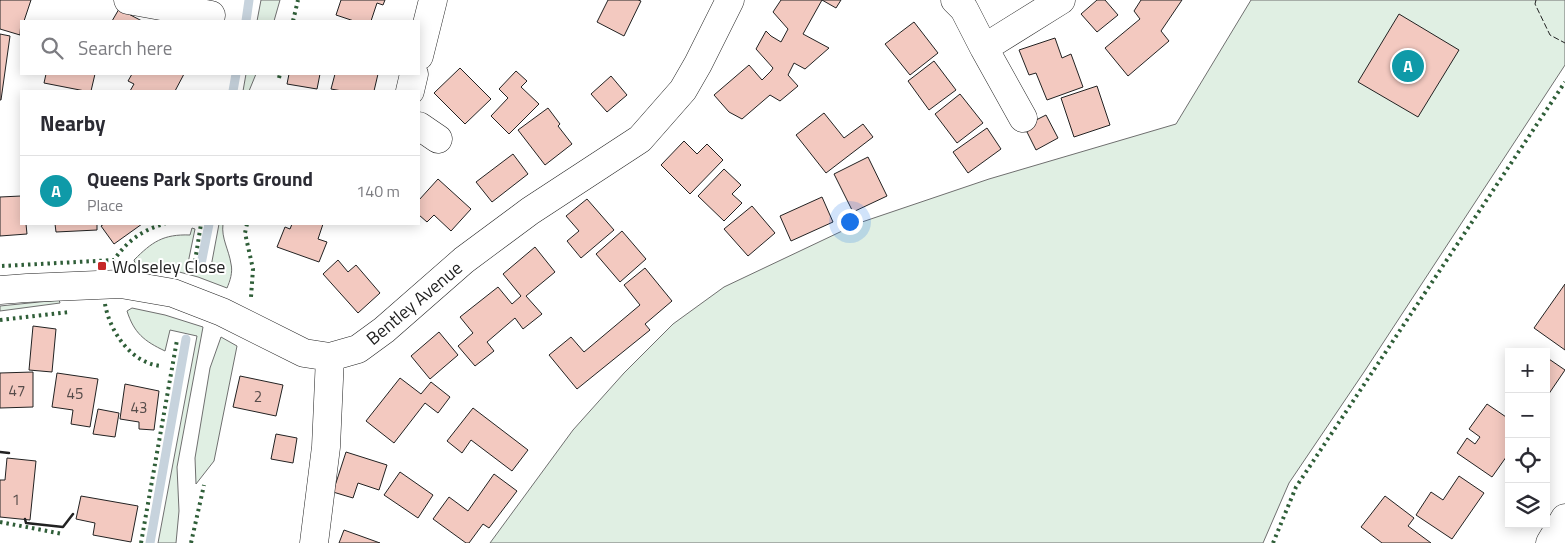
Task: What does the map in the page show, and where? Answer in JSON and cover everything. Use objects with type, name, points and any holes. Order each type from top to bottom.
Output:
[{"type":"street","points":[[128,0],[211,15],[210,20]]},
{"type":"street","points":[[420,52],[432,0]]},
{"type":"street","name":"Bentley Avenue","points":[[0,290],[121,284],[173,293],[222,312],[304,352],[330,357],[358,349],[384,330],[464,260],[530,211],[640,139],[683,90],[730,0]]},
{"type":"street","points":[[956,0],[964,9],[1023,118]]},
{"type":"street","points":[[984,48],[1061,0]]},
{"type":"street","points":[[410,90],[414,75]]},
{"type":"street","points":[[314,543],[326,447],[330,357]]},
{"type":"street","points":[[1550,543],[1565,518]]},
{"type":"green space","points":[[261,0],[280,0],[274,20],[257,20]]},
{"type":"green space","points":[[1251,0],[1565,0],[1565,65],[1289,483],[1263,543],[490,543],[573,430],[624,373],[673,324],[724,287],[859,223],[989,179],[1176,124]]},
{"type":"green space","points":[[246,75],[256,75],[249,90],[243,90]]},
{"type":"green space","points":[[219,225],[223,225],[223,234],[232,267],[227,288],[198,277],[168,269],[136,266],[134,260],[159,240],[172,236],[190,235],[192,228],[195,229],[187,268],[210,272]]},
{"type":"green space","points":[[59,300],[60,303],[0,311],[0,306]]},
{"type":"green space","points":[[132,308],[165,315],[203,327],[177,467],[179,511],[176,543],[158,543],[197,336],[170,330],[165,351],[151,344],[137,331],[127,311]]},
{"type":"green space","points":[[221,337],[237,346],[214,461],[196,484],[195,458],[210,368]]},
{"type":"building","points":[[0,0],[31,0],[24,20],[20,20],[20,35],[0,29]]},
{"type":"building","points":[[341,0],[385,0],[383,5],[377,3],[371,20],[351,20],[336,15]]},
{"type":"building","points":[[608,0],[641,1],[624,36],[597,22]]},
{"type":"building","points":[[781,0],[822,0],[803,34],[829,48],[805,69],[794,63],[788,75],[798,86],[780,101],[770,95],[742,119],[729,112],[714,95],[749,65],[762,80],[771,71],[773,68],[756,49],[766,31],[781,42],[788,29],[773,12]]},
{"type":"building","points":[[822,0],[841,0],[836,8]]},
{"type":"building","points":[[1097,0],[1105,0],[1118,15],[1097,32],[1081,14]]},
{"type":"building","points":[[1141,0],[1182,0],[1161,31],[1169,41],[1128,76],[1105,48],[1140,19],[1134,11]]},
{"type":"building","points":[[119,9],[140,20],[113,20]]},
{"type":"building","points":[[1399,14],[1459,50],[1418,117],[1358,82]]},
{"type":"building","points":[[914,22],[938,53],[910,75],[885,44]]},
{"type":"building","points":[[0,34],[10,36],[1,100],[0,100]]},
{"type":"building","points":[[1055,38],[1062,58],[1071,54],[1083,87],[1047,100],[1036,73],[1029,75],[1019,50]]},
{"type":"building","points":[[934,61],[956,90],[929,110],[908,81]]},
{"type":"building","points":[[460,68],[491,99],[465,124],[434,93]]},
{"type":"building","points":[[516,71],[527,81],[521,87],[539,104],[509,134],[491,116],[508,98],[499,89]]},
{"type":"building","points":[[46,75],[95,75],[91,90],[80,90],[44,83]]},
{"type":"building","points":[[131,75],[183,75],[176,90],[131,90],[134,84],[128,81]]},
{"type":"building","points":[[289,75],[320,75],[317,89],[287,84]]},
{"type":"building","points":[[335,75],[378,75],[374,90],[331,89]]},
{"type":"building","points":[[611,76],[627,95],[607,112],[591,94]]},
{"type":"building","points":[[1097,86],[1110,125],[1074,137],[1061,98]]},
{"type":"building","points":[[960,94],[983,123],[957,143],[935,114]]},
{"type":"building","points":[[548,108],[560,124],[558,126],[572,144],[545,165],[518,130]]},
{"type":"building","points":[[824,113],[844,138],[863,124],[873,137],[826,173],[796,135]]},
{"type":"building","points":[[1046,115],[1058,138],[1036,150],[1024,126]]},
{"type":"building","points":[[987,128],[1001,149],[968,173],[953,152]]},
{"type":"building","points":[[684,141],[697,154],[707,144],[723,160],[690,194],[661,165]]},
{"type":"building","points":[[513,154],[528,174],[492,202],[476,182]]},
{"type":"building","points":[[868,157],[887,196],[853,212],[834,174]]},
{"type":"building","points":[[724,169],[741,185],[732,194],[742,203],[724,221],[698,196]]},
{"type":"building","points":[[438,179],[471,209],[451,231],[434,215],[427,222],[420,216],[420,199]]},
{"type":"building","points":[[20,196],[20,225],[26,225],[27,234],[0,236],[0,197]]},
{"type":"building","points":[[822,197],[833,222],[791,241],[780,216]]},
{"type":"building","points":[[587,199],[614,230],[581,258],[567,241],[579,231],[566,216]]},
{"type":"building","points":[[752,206],[775,233],[748,256],[724,229]]},
{"type":"building","points":[[55,225],[97,225],[97,230],[56,232]]},
{"type":"building","points":[[102,225],[141,225],[114,244],[101,226]]},
{"type":"building","points":[[292,225],[323,225],[318,239],[327,242],[319,262],[277,247],[285,227],[290,229]]},
{"type":"building","points":[[622,231],[646,259],[620,282],[596,254]]},
{"type":"building","points":[[535,247],[555,272],[526,296],[542,314],[523,329],[515,318],[487,342],[494,351],[475,366],[458,346],[473,333],[460,317],[498,287],[512,304],[521,296],[503,274]]},
{"type":"building","points":[[338,260],[348,272],[356,265],[380,293],[358,313],[323,274]]},
{"type":"building","points":[[645,268],[672,301],[645,324],[650,330],[577,389],[549,355],[571,337],[584,352],[640,305],[624,285]]},
{"type":"building","points":[[1565,284],[1565,350],[1534,328]]},
{"type":"building","points":[[33,326],[56,329],[52,372],[29,370]]},
{"type":"building","points":[[439,332],[458,355],[430,379],[411,356]]},
{"type":"building","points":[[1550,360],[1565,370],[1550,392]]},
{"type":"building","points":[[33,372],[33,407],[0,408],[0,373]]},
{"type":"building","points":[[57,373],[98,379],[90,427],[71,424],[73,410],[52,407]]},
{"type":"building","points":[[240,376],[283,385],[276,416],[233,407]]},
{"type":"building","points":[[400,378],[421,394],[431,382],[450,397],[438,413],[425,403],[394,443],[366,421]]},
{"type":"building","points":[[125,384],[159,391],[154,430],[139,429],[139,422],[120,419]]},
{"type":"building","points":[[1487,404],[1505,416],[1505,459],[1492,477],[1457,453],[1467,438],[1475,444],[1480,437],[1469,429]]},
{"type":"building","points":[[473,408],[528,450],[512,471],[471,440],[462,453],[447,441]]},
{"type":"building","points":[[98,409],[119,413],[115,437],[93,434]]},
{"type":"building","points":[[276,434],[297,438],[293,463],[271,459]]},
{"type":"building","points":[[346,452],[387,465],[379,490],[358,483],[353,498],[333,492]]},
{"type":"building","points":[[7,458],[36,461],[30,520],[0,517],[0,480],[5,480]]},
{"type":"building","points":[[400,472],[433,495],[418,518],[384,495]]},
{"type":"building","points":[[494,474],[517,491],[489,528],[483,524],[469,543],[466,543],[433,519],[449,497],[468,511]]},
{"type":"building","points":[[1459,476],[1484,493],[1452,539],[1416,515],[1431,492],[1443,500]]},
{"type":"building","points":[[81,496],[138,506],[131,542],[93,535],[95,523],[76,519]]},
{"type":"building","points":[[1385,496],[1414,518],[1408,526],[1431,543],[1382,543],[1361,527]]},
{"type":"building","points":[[344,530],[380,543],[339,543]]},
{"type":"waterway","points":[[246,20],[249,0]]},
{"type":"waterway","points":[[233,90],[236,75]]},
{"type":"waterway","points":[[201,264],[209,225]]},
{"type":"waterway","points":[[150,543],[186,339]]},
{"type":"hedge","points":[[293,20],[298,0]]},
{"type":"hedge","points":[[1273,543],[1296,487],[1565,82]]},
{"type":"hedge","points":[[2,266],[114,260],[124,247],[136,237],[149,229],[161,225]]},
{"type":"hedge","points":[[195,261],[201,225]]},
{"type":"hedge","points":[[247,225],[245,233],[253,269],[251,297]]},
{"type":"hedge","points":[[105,304],[117,335],[131,352],[150,364],[161,366]]},
{"type":"hedge","points":[[0,320],[70,312]]},
{"type":"hedge","points":[[141,543],[177,340]]},
{"type":"hedge","points":[[191,543],[204,485]]},
{"type":"hedge","points":[[0,522],[63,534]]},
{"type":"fence","points":[[1536,0],[1535,4],[1550,35],[1565,43]]},
{"type":"wall","points":[[0,452],[9,453]]},
{"type":"wall","points":[[25,519],[26,523],[63,527],[73,514]]},
{"type":"place","name":"Queens Park Sports Ground","points":[[1408,66]]},
{"type":"place","name":"Wolseley Close","points":[[102,266]]}]
